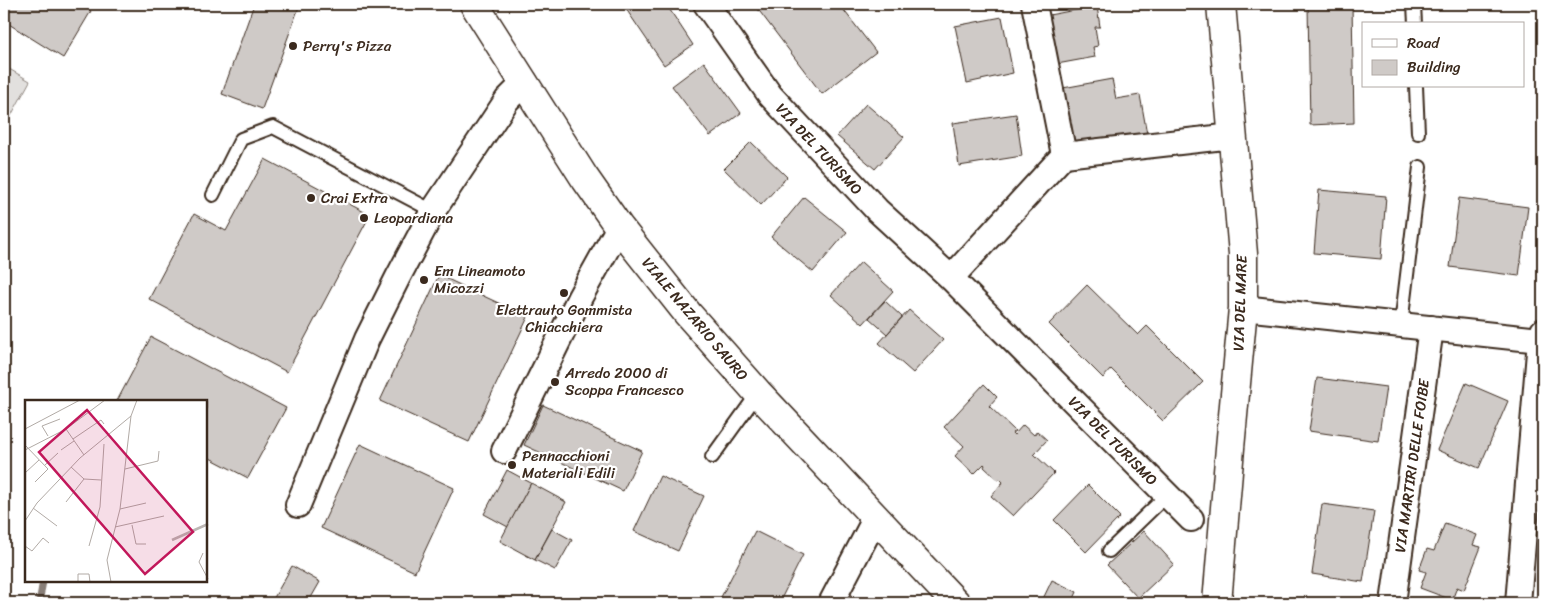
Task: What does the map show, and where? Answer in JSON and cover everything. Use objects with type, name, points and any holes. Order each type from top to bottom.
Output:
[{"type":"main road","name":"VIALE NAZARIO SAURO","points":[[474,4],[584,177],[619,227],[688,314],[758,393],[956,603]]},
{"type":"main road","name":"VIA DEL MARE","points":[[1217,603],[1244,308],[1243,254],[1221,4]]},
{"type":"street","name":"VIA DEL TURISMO","points":[[706,4],[770,95],[877,210],[951,278],[1191,519]]},
{"type":"street","points":[[1034,4],[1064,155]]},
{"type":"street","points":[[298,505],[367,338],[434,211],[507,100],[525,82]]},
{"type":"street","points":[[951,278],[1064,155],[1233,136]]},
{"type":"street","points":[[504,451],[580,297],[619,227]]},
{"type":"street","points":[[1244,308],[1431,328],[1542,336],[1518,603]]},
{"type":"street","name":"VIA MARTIRI DELLE FOIBE","points":[[1393,603],[1431,328]]},
{"type":"street","points":[[831,603],[876,517]]},
{"type":"lane","points":[[1414,4],[1415,22]]},
{"type":"lane","points":[[1416,88],[1418,133]]},
{"type":"lane","points":[[213,195],[241,139],[273,127],[434,211]]},
{"type":"lane","points":[[1401,325],[1420,167]]},
{"type":"lane","points":[[712,458],[758,393]]},
{"type":"lane","points":[[1109,551],[1167,495]]},
{"type":"shaded area","points":[[4,66],[30,81],[6,125],[4,124]]},
{"type":"building","points":[[4,4],[81,4],[91,11],[63,58],[4,21]]},
{"type":"building","points":[[254,4],[300,4],[262,109],[222,94]]},
{"type":"building","points":[[634,4],[666,4],[693,45],[664,65],[626,9]]},
{"type":"building","points":[[754,4],[839,4],[876,52],[822,94]]},
{"type":"building","points":[[1352,4],[1354,123],[1310,125],[1308,5]]},
{"type":"building","points":[[1097,6],[1100,27],[1095,27],[1098,46],[1093,47],[1095,57],[1057,64],[1049,15]]},
{"type":"building","points":[[1002,17],[1013,73],[967,83],[955,26]]},
{"type":"building","points":[[704,62],[741,113],[710,136],[672,86]]},
{"type":"building","points":[[1112,79],[1116,99],[1140,95],[1147,134],[1073,147],[1063,88]]},
{"type":"building","points":[[866,104],[904,137],[875,169],[837,136]]},
{"type":"building","points":[[1016,114],[1022,156],[959,166],[953,123]]},
{"type":"building","points":[[751,142],[787,177],[761,205],[724,169]]},
{"type":"building","points":[[265,159],[370,215],[287,372],[149,299],[194,214],[226,231]]},
{"type":"building","points":[[1319,190],[1386,196],[1381,259],[1314,253]]},
{"type":"building","points":[[804,197],[847,232],[813,272],[771,237]]},
{"type":"building","points":[[1459,198],[1528,207],[1519,276],[1450,267]]},
{"type":"building","points":[[861,262],[893,291],[863,324],[831,295]]},
{"type":"building","points":[[439,275],[528,317],[469,442],[380,401]]},
{"type":"building","points":[[1087,285],[1138,335],[1147,326],[1203,382],[1163,421],[1111,369],[1103,378],[1049,324]]},
{"type":"building","points":[[885,301],[902,317],[887,334],[869,318]]},
{"type":"building","points":[[909,310],[943,340],[913,373],[879,343]]},
{"type":"building","points":[[151,337],[286,408],[248,478],[208,457],[208,400],[118,400]]},
{"type":"building","points":[[1317,378],[1386,387],[1378,441],[1309,431]]},
{"type":"building","points":[[1466,383],[1508,401],[1479,468],[1437,450]]},
{"type":"building","points":[[984,384],[997,397],[989,406],[1015,431],[1012,433],[1014,435],[1023,425],[1034,435],[1037,431],[1047,440],[1034,454],[1054,473],[1013,516],[991,496],[1003,482],[1000,479],[998,480],[984,467],[984,464],[974,474],[955,456],[964,446],[944,427]]},
{"type":"building","points":[[543,405],[642,451],[623,491],[524,445]]},
{"type":"building","points":[[360,444],[454,488],[415,572],[321,528]]},
{"type":"building","points":[[507,470],[531,483],[508,527],[484,514]]},
{"type":"building","points":[[660,476],[704,496],[678,551],[634,531]]},
{"type":"building","points":[[531,483],[566,502],[535,560],[500,541]]},
{"type":"building","points":[[1088,485],[1120,517],[1086,552],[1054,520]]},
{"type":"building","points":[[1322,504],[1374,511],[1363,582],[1312,574]]},
{"type":"building","points":[[1445,523],[1477,535],[1473,545],[1481,547],[1464,590],[1457,587],[1452,600],[1420,588],[1426,572],[1419,570],[1427,549],[1434,551]]},
{"type":"building","points":[[552,529],[572,540],[555,570],[535,560]]},
{"type":"building","points":[[755,531],[803,555],[779,603],[718,603]]},
{"type":"building","points":[[1144,531],[1174,564],[1138,598],[1107,565]]},
{"type":"building","points":[[292,566],[320,582],[308,603],[271,603]]},
{"type":"building","points":[[1052,580],[1077,592],[1072,603],[1041,603]]},
{"type":"waterway","points":[[39,603],[43,582]]},
{"type":"place","name":"Perry's Pizza","points":[[293,46]]},
{"type":"place","name":"Crai Extra","points":[[311,198]]},
{"type":"place","name":"Leopardiana","points":[[364,218]]},
{"type":"place","name":"Em Lineamoto Micozzi","points":[[424,280]]},
{"type":"place","name":"Elettrauto Gommista Chiacchiera","points":[[564,293]]},
{"type":"place","name":"Arredo 2000 di Scoppa Francesco","points":[[555,382]]},
{"type":"place","name":"Pennacchioni Materiali Edili","points":[[512,465]]}]
